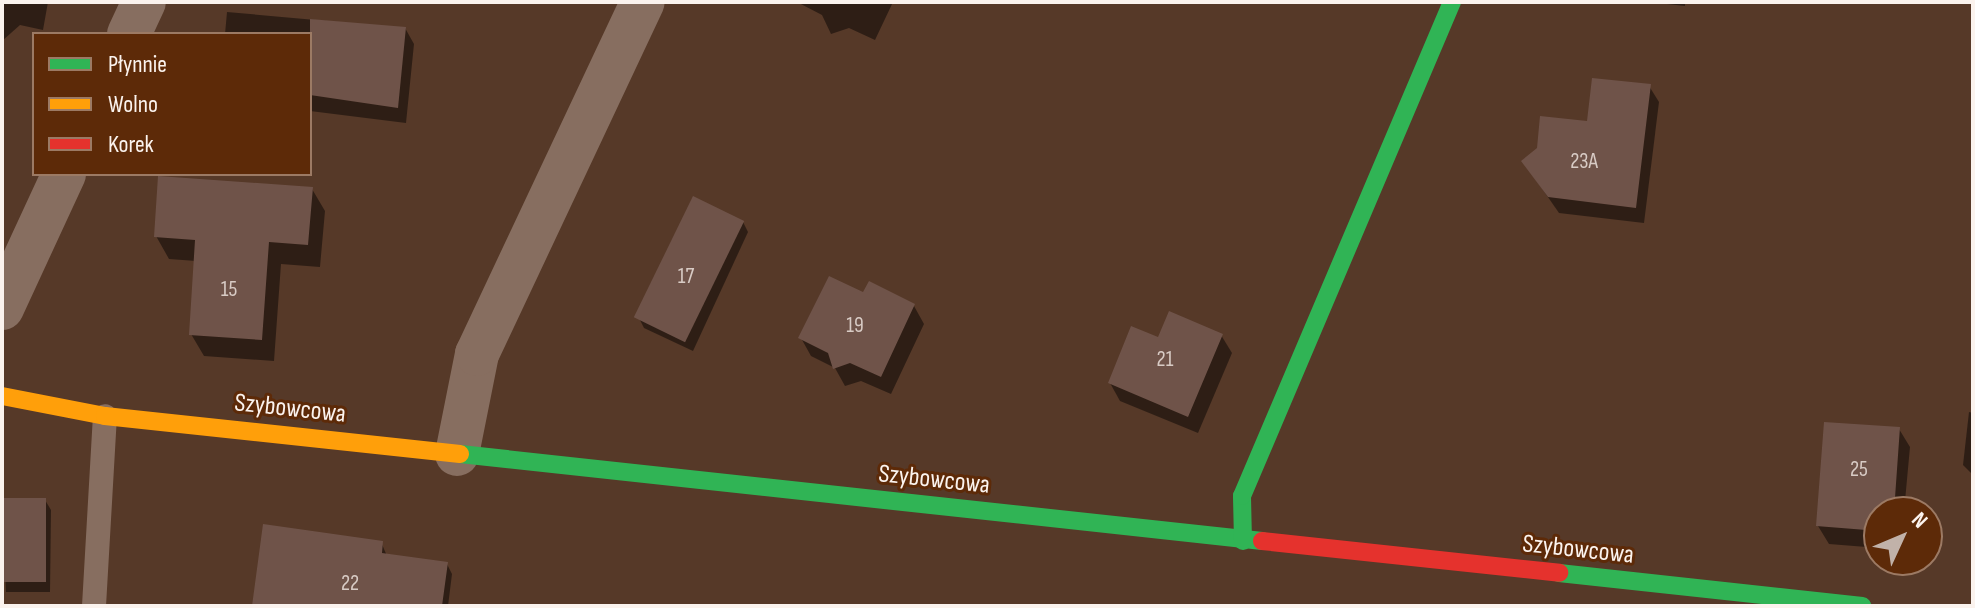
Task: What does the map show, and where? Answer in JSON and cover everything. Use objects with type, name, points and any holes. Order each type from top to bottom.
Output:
[{"type":"street","points":[[130,32],[144,2]]},
{"type":"street","points":[[457,454],[477,354],[643,2]]},
{"type":"street","points":[[1243,541],[1242,496],[1452,2]]},
{"type":"street","points":[[2,308],[63,176]]},
{"type":"street","name":"Szybowcowa","points":[[2,396],[105,416],[1862,606]]},
{"type":"lane","points":[[94,606],[105,416]]},
{"type":"building","points":[[310,19],[406,27],[398,108],[312,95]]},
{"type":"building","points":[[1592,78],[1651,84],[1636,208],[1548,197],[1521,161],[1537,148],[1540,116],[1587,121]]},
{"type":"building","points":[[158,176],[313,187],[308,245],[269,242],[262,340],[189,335],[195,240],[154,237]]},
{"type":"building","points":[[693,196],[744,221],[685,342],[634,317]]},
{"type":"building","points":[[829,276],[863,292],[869,281],[915,304],[881,377],[850,363],[833,369],[828,353],[798,338]]},
{"type":"building","points":[[1169,311],[1223,334],[1188,417],[1108,383],[1131,326],[1158,337]]},
{"type":"building","points":[[1824,422],[1900,427],[1895,496],[1863,496],[1863,530],[1816,526]]},
{"type":"building","points":[[2,498],[46,498],[46,582],[2,582]]},
{"type":"building","points":[[263,524],[383,541],[382,553],[448,562],[442,606],[252,606]]},
{"type":"traffic: fast","points":[[1243,541],[1242,496],[1452,2]]},
{"type":"traffic: fast","points":[[460,454],[1262,541]]},
{"type":"traffic: fast","points":[[1559,573],[1862,606]]},
{"type":"traffic: slow","points":[[2,396],[105,416],[460,454]]},
{"type":"traffic: jam","points":[[1262,541],[1559,573]]}]
